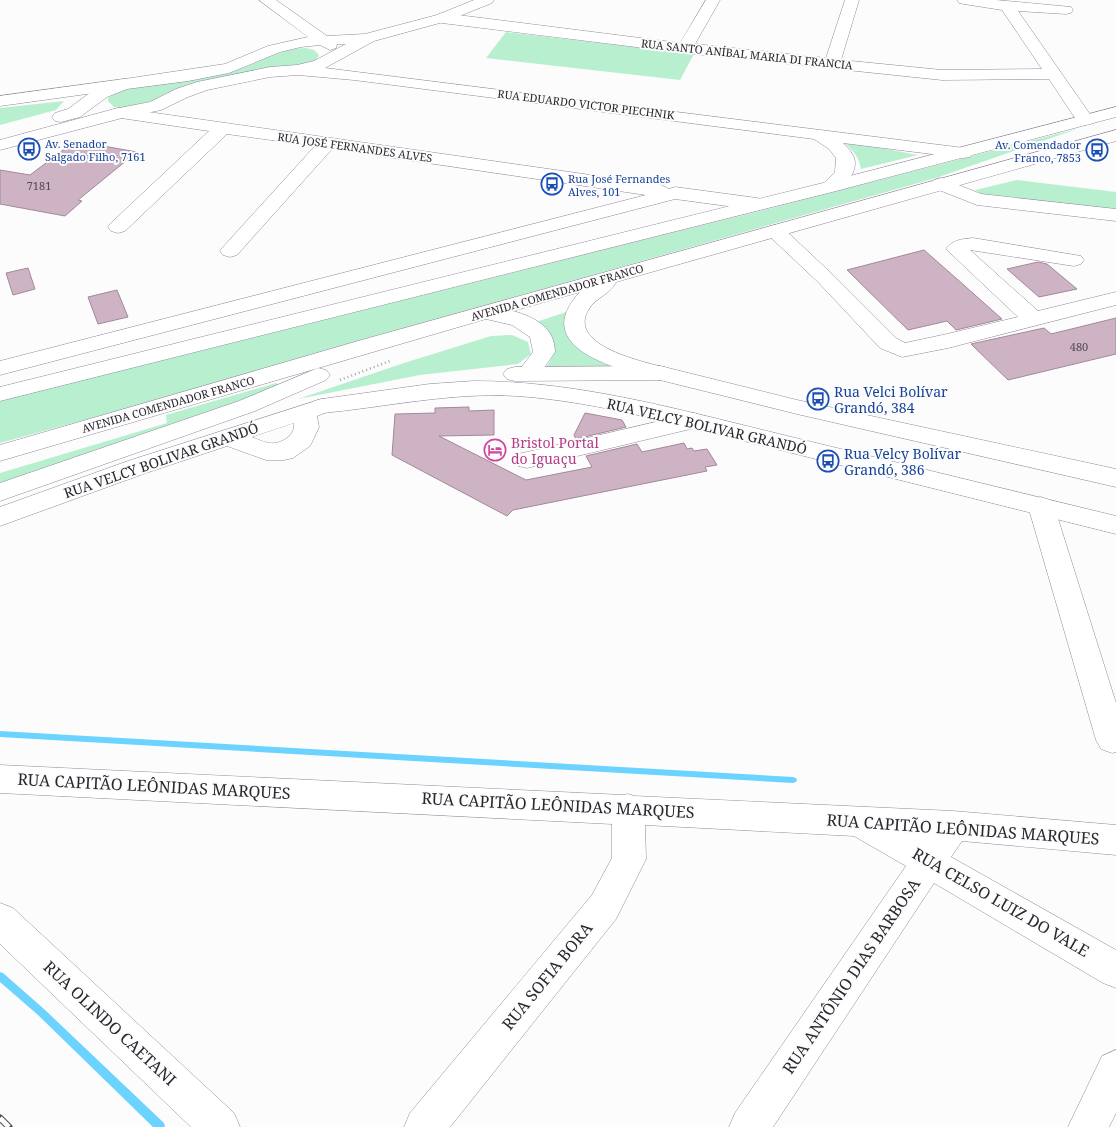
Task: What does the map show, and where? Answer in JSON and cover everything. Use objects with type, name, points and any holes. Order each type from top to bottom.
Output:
[{"type":"main road","points":[[266,0],[324,40],[330,46],[331,58]]},
{"type":"main road","points":[[0,145],[120,113],[155,106],[203,86],[270,72],[298,70],[320,64],[369,38],[442,18],[487,0]]},
{"type":"main road","points":[[685,48],[713,0]]},
{"type":"main road","points":[[832,63],[852,0]]},
{"type":"main road","points":[[964,0],[1066,10]]},
{"type":"main road","points":[[1018,4],[1053,74],[1085,120]]},
{"type":"main road","points":[[274,49],[283,33],[282,12]]},
{"type":"main road","name":"RUA SANTO ANÍBAL MARIA DI FRANCIA","points":[[442,18],[685,48],[942,74],[1053,74]]},
{"type":"main road","points":[[0,101],[188,76],[229,68],[274,49],[301,42],[369,38]]},
{"type":"main road","name":"RUA EDUARDO VICTOR PIECHNIK","points":[[331,58],[337,66],[354,75]]},
{"type":"main road","name":"RUA EDUARDO VICTOR PIECHNIK","points":[[298,70],[354,75],[964,153]]},
{"type":"main road","points":[[0,135],[74,113],[101,93],[124,84]]},
{"type":"main road","points":[[38,97],[94,99]]},
{"type":"main road","name":"RUA JOSÉ FERNANDES ALVES","points":[[94,99],[96,106],[120,113],[675,193]]},
{"type":"main road","points":[[0,394],[144,356],[964,153],[1116,112]]},
{"type":"main road","points":[[118,227],[223,128]]},
{"type":"main road","name":"RUA EDUARDO VICTOR PIECHNIK","points":[[818,134],[837,146],[846,160],[847,169],[840,180],[829,187]]},
{"type":"main road","name":"AVENIDA COMENDADOR FRANCO","points":[[0,454],[366,346],[1116,135]]},
{"type":"main road","points":[[230,251],[326,144]]},
{"type":"main road","name":"RUA JOSÉ FERNANDES ALVES","points":[[591,181],[604,186],[610,191],[611,199],[609,203],[593,214]]},
{"type":"main road","points":[[941,184],[977,199],[1116,215]]},
{"type":"main road","points":[[0,368],[321,276],[593,214],[675,193],[757,204]]},
{"type":"main road","points":[[775,231],[825,278],[888,343],[902,350],[948,341],[1116,298]]},
{"type":"main road","points":[[1032,318],[956,249],[963,244],[974,244],[1074,260]]},
{"type":"main road","points":[[620,275],[588,294],[577,308],[574,318],[576,329],[592,349],[612,358],[660,373]]},
{"type":"main road","points":[[485,313],[504,314],[536,330],[543,340],[544,352],[538,364],[529,373]]},
{"type":"main road","points":[[0,492],[247,406],[336,367],[366,346]]},
{"type":"main road","name":"RUA VELCY BOLIVAR GRANDÓ","points":[[0,516],[361,391],[487,375],[529,373],[660,373],[797,407],[1116,478]]},
{"type":"main road","name":"RUA VELCY BOLIVAR GRANDÓ","points":[[313,408],[362,403],[425,392],[495,388],[553,393],[610,402],[660,413],[1116,524]]},
{"type":"main road","points":[[660,413],[652,397],[658,389],[663,388],[797,407]]},
{"type":"main road","points":[[228,436],[248,447],[266,452],[284,452],[301,440],[313,408]]},
{"type":"main road","points":[[527,460],[694,421]]},
{"type":"main road","points":[[1041,506],[1112,740]]},
{"type":"main road","name":"RUA CAPITÃO LEÔNIDAS MARQUES","points":[[0,779],[628,808],[953,826],[1116,840]]},
{"type":"main road","name":"RUA SOFIA BORA","points":[[424,1127],[604,907],[629,859],[628,808]]},
{"type":"main road","name":"RUA CELSO LUIZ DO VALE","points":[[859,821],[1116,970]]},
{"type":"main road","name":"RUA ANTÔNIO DIAS BARBOSA","points":[[749,1127],[953,826]]},
{"type":"main road","name":"RUA OLINDO CAETANI","points":[[0,920],[220,1127]]},
{"type":"main road","points":[[1088,1127],[1116,1070]]},
{"type":"path","points":[[335,382],[399,359]]},
{"type":"green space","points":[[506,32],[694,54],[680,80],[486,58]]},
{"type":"green space","points":[[306,48],[314,50],[319,55],[310,64],[122,108],[114,107],[108,101],[108,98],[119,90],[209,77],[233,71],[285,51]]},
{"type":"green space","points":[[64,101],[56,110],[0,125],[0,108]]},
{"type":"green space","points":[[1080,128],[936,178],[376,336],[165,398],[0,443],[0,400],[142,363],[760,211]]},
{"type":"green space","points":[[839,140],[918,155],[861,169],[853,152]]},
{"type":"green space","points":[[1017,180],[1116,192],[1116,212],[983,195],[975,190]]},
{"type":"green space","points":[[569,311],[611,365],[617,369],[544,370],[553,355],[555,344],[549,333],[536,322]]},
{"type":"green space","points":[[512,335],[528,342],[531,354],[518,364],[420,375],[298,399],[491,336]]},
{"type":"green space","points":[[276,383],[281,386],[244,401],[0,485],[0,473],[167,423],[166,415]]},
{"type":"building","points":[[75,141],[137,152],[78,200],[82,201],[65,216],[0,204],[0,170],[30,175]]},
{"type":"building","points":[[924,250],[1002,319],[956,330],[947,321],[908,330],[847,270]]},
{"type":"building","points":[[1038,262],[1047,264],[1077,289],[1039,297],[1007,269]]},
{"type":"building","points":[[28,268],[35,289],[13,295],[6,273]]},
{"type":"building","points":[[117,290],[128,317],[98,324],[88,297]]},
{"type":"building","points":[[1116,318],[1116,354],[1008,380],[971,344],[1044,328],[1051,334]]},
{"type":"building","points":[[469,407],[469,411],[494,410],[494,435],[439,436],[526,480],[592,467],[586,456],[637,444],[642,452],[684,443],[687,449],[692,448],[694,451],[707,449],[717,465],[705,467],[707,471],[513,510],[507,516],[392,455],[395,414],[435,413],[435,408]]},
{"type":"building","points":[[585,413],[622,420],[626,427],[576,439],[574,435]]},
{"type":"waterway","points":[[0,734],[793,780]]},
{"type":"waterway","points":[[0,976],[41,1012],[160,1127]]},
{"type":"railway","points":[[0,1118],[9,1127]]},
{"type":"place","name":"Av. Senador Salgado Filho, 7161","points":[[29,149]]},
{"type":"place","name":"Av. Comendador Franco, 7853","points":[[1097,150]]},
{"type":"place","name":"Rua José Fernandes Alves, 101","points":[[552,184]]},
{"type":"place","name":"Rua Velci Bolívar Grandó, 384","points":[[818,399]]},
{"type":"place","name":"Bristol Portal do Iguaçu","points":[[495,450]]},
{"type":"place","name":"Rua Velcy Bolívar Grandó, 386","points":[[828,461]]}]
